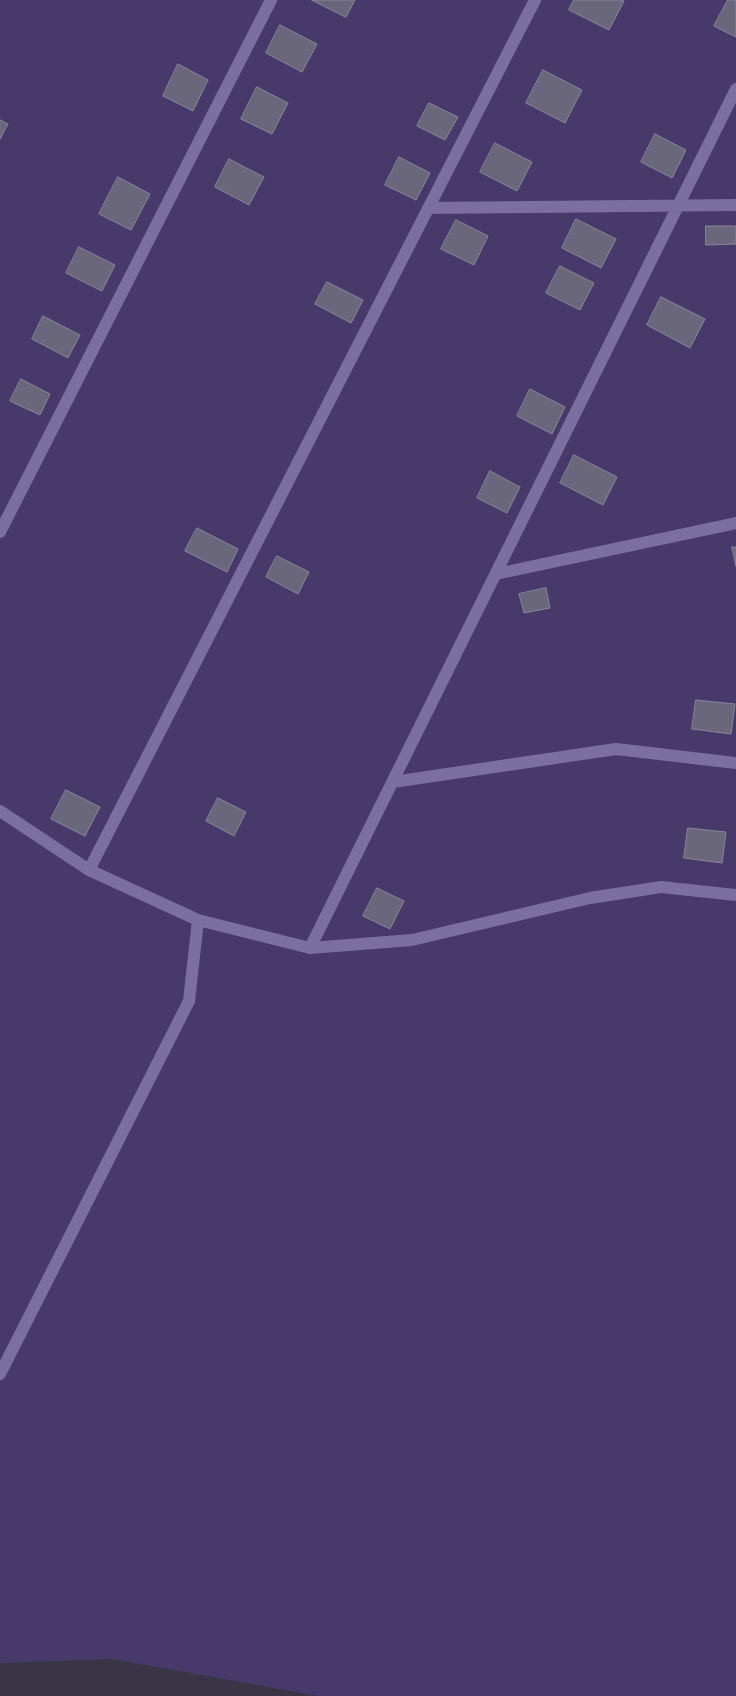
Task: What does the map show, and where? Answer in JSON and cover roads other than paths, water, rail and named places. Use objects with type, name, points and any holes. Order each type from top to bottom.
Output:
[{"type":"lane","points":[[0,532],[271,0]]},
{"type":"lane","points":[[90,870],[535,0]]},
{"type":"lane","points":[[310,948],[736,89]]},
{"type":"lane","points":[[428,208],[736,204]]},
{"type":"lane","points":[[496,574],[736,523]]},
{"type":"lane","points":[[393,782],[616,749],[736,763]]},
{"type":"lane","points":[[0,811],[90,870],[198,920],[310,948],[412,940],[590,898],[661,887],[736,895]]},
{"type":"lane","points":[[0,1374],[189,1000],[198,920]]}]
